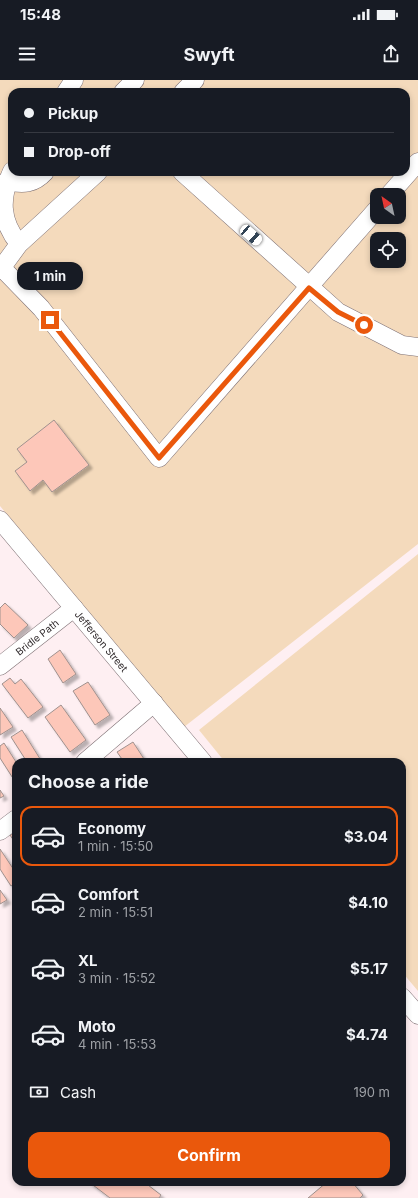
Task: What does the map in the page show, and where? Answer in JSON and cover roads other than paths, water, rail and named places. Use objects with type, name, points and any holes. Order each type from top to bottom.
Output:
[{"type":"street","points":[[127,88],[135,80]]},
{"type":"street","points":[[187,88],[195,80]]},
{"type":"street","points":[[410,171],[418,162]]},
{"type":"street","points":[[10,176],[15,183],[30,183],[41,176]]},
{"type":"street","points":[[10,176],[2,196],[2,214],[19,244]]},
{"type":"street","points":[[94,176],[19,244],[1,269],[41,308],[159,458],[370,217]]},
{"type":"street","points":[[186,176],[309,288],[338,312],[402,345],[418,346]]},
{"type":"street","points":[[395,188],[406,176]]},
{"type":"street","name":"Jefferson Street","points":[[0,520],[200,758]]},
{"type":"street","name":"Bridle Path","points":[[0,666],[74,608]]},
{"type":"street","points":[[90,758],[154,703]]},
{"type":"street","points":[[0,831],[12,822]]},
{"type":"street","points":[[406,1002],[418,1015]]}]
